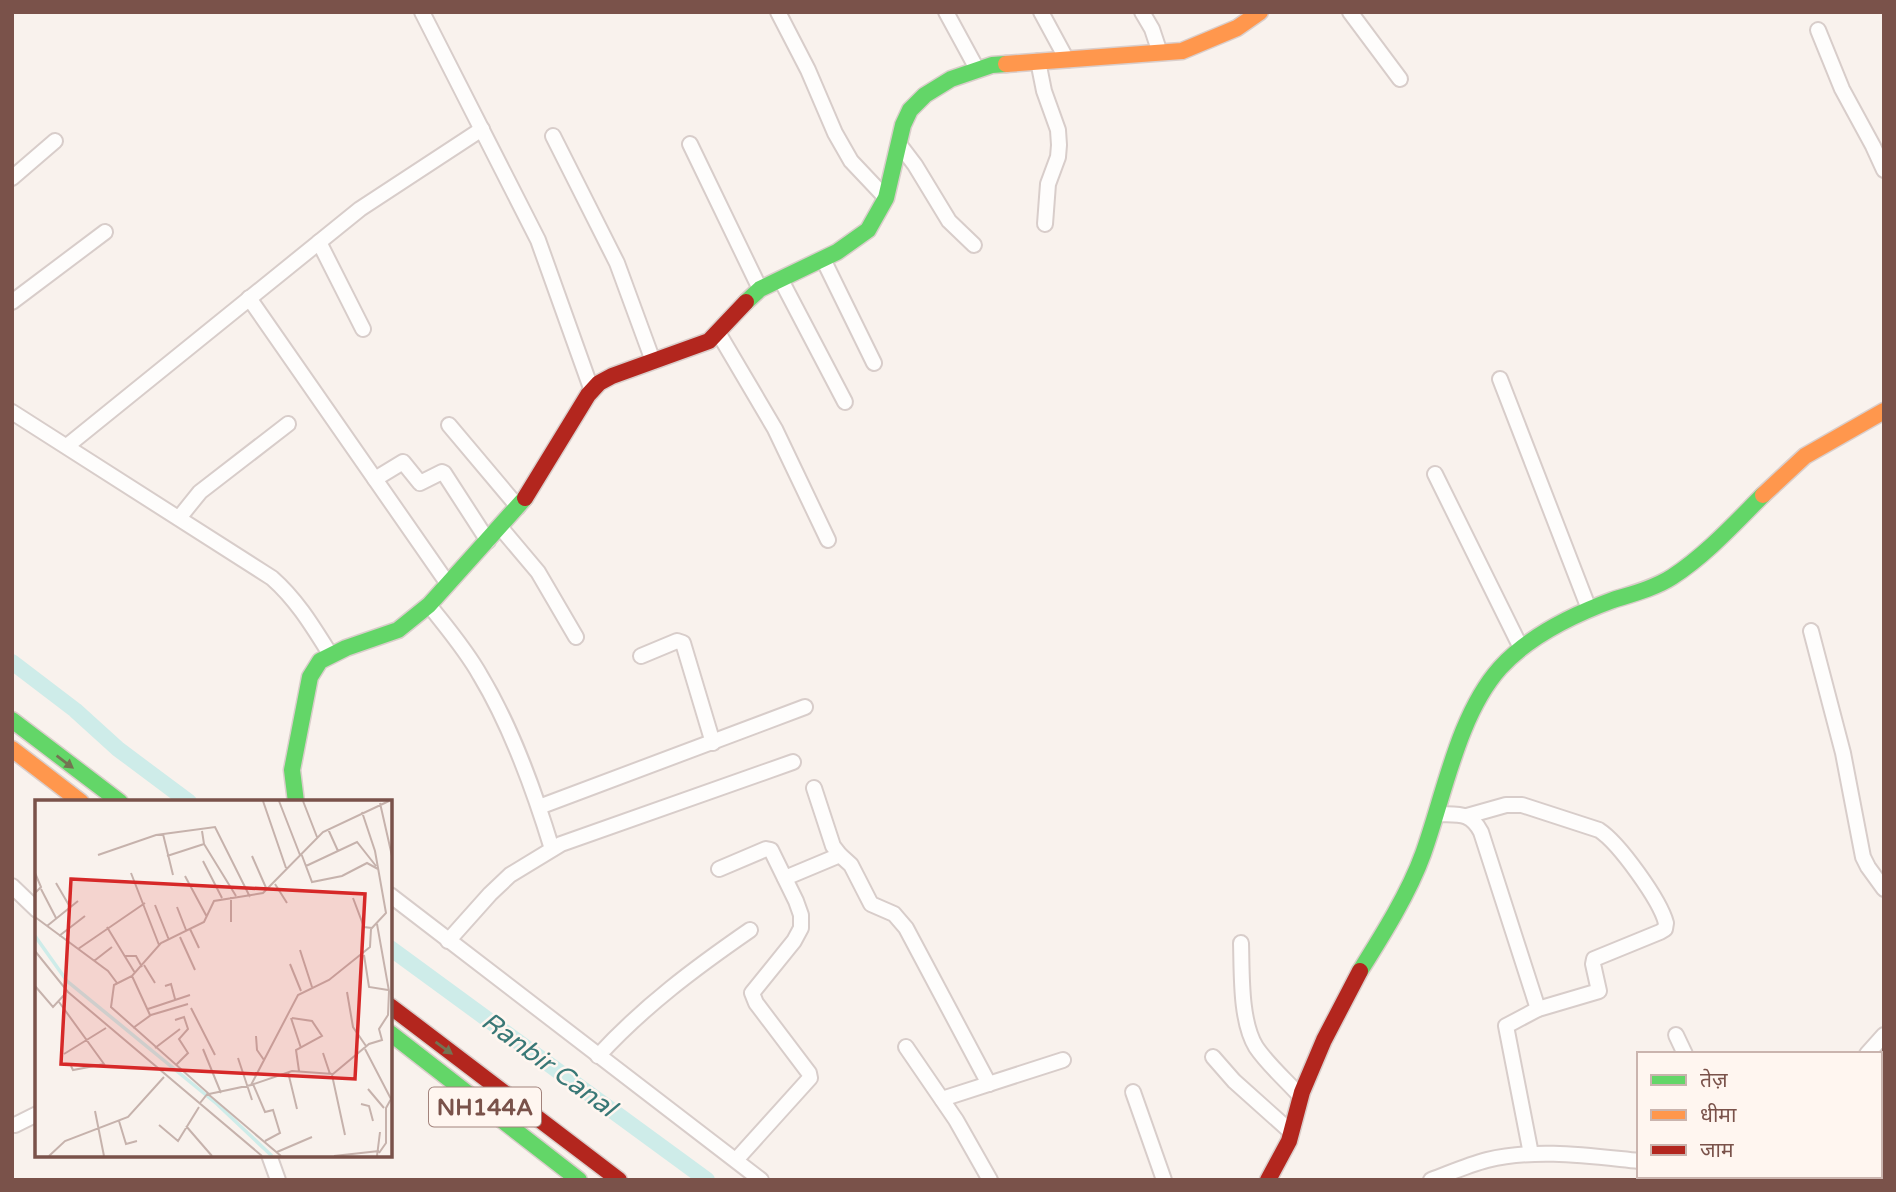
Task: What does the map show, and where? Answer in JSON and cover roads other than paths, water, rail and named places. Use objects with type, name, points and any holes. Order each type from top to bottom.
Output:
[{"type":"main road","points":[[296,800],[292,770],[310,677],[320,661],[330,654],[398,631],[429,605],[518,507],[599,383],[709,341],[719,334],[760,289],[823,259],[868,230],[886,198],[910,110],[925,95],[951,79],[977,69],[1038,61],[1182,51],[1237,28],[1260,12]]},
{"type":"main road","points":[[1268,1180],[1289,1141],[1301,1097],[1324,1040],[1354,981],[1383,935],[1422,857],[1455,753],[1482,692],[1500,668],[1528,642],[1589,609],[1672,577],[1723,535],[1805,456],[1884,411]]},
{"type":"main road","points":[[12,720],[117,800]]},
{"type":"main road","points":[[12,749],[78,800]]},
{"type":"main road","name":"NH144A","points":[[392,1008],[619,1180]]},
{"type":"main road","name":"NH144A","points":[[392,1035],[579,1180]]},
{"type":"street","points":[[422,12],[538,240],[592,391]]},
{"type":"street","points":[[778,12],[851,161],[886,198]]},
{"type":"street","points":[[946,12],[977,69]]},
{"type":"street","points":[[1041,12],[1067,60]]},
{"type":"street","points":[[1142,12],[1152,29],[1160,53]]},
{"type":"street","points":[[1350,12],[1400,79]]},
{"type":"street","points":[[1818,30],[1842,89],[1876,150],[1884,170]]},
{"type":"street","points":[[1038,61],[1044,91],[1058,130],[1059,145],[1058,158],[1048,184],[1045,224]]},
{"type":"street","points":[[67,446],[360,209],[482,130]]},
{"type":"street","points":[[553,136],[617,263],[653,361]]},
{"type":"street","points":[[12,178],[55,141]]},
{"type":"street","points":[[690,144],[760,289]]},
{"type":"street","points":[[899,144],[949,221],[974,245]]},
{"type":"street","points":[[12,302],[105,232]]},
{"type":"street","points":[[319,242],[363,329]]},
{"type":"street","points":[[823,259],[874,363]]},
{"type":"street","points":[[781,280],[845,401]]},
{"type":"street","points":[[249,298],[448,584]]},
{"type":"street","points":[[719,334],[775,429],[828,540]]},
{"type":"street","points":[[1500,379],[1589,609]]},
{"type":"street","points":[[12,412],[272,579],[288,593],[330,654]]},
{"type":"street","points":[[179,518],[200,492],[288,424]]},
{"type":"street","points":[[449,425],[518,507]]},
{"type":"street","points":[[375,479],[403,462],[420,483],[444,473],[488,541]]},
{"type":"street","points":[[1435,474],[1521,648]]},
{"type":"street","points":[[500,527],[538,572],[576,637]]},
{"type":"street","points":[[429,605],[472,661],[500,710],[539,807],[552,849]]},
{"type":"street","points":[[1811,631],[1843,753],[1863,857],[1884,889]]},
{"type":"street","points":[[641,656],[677,641],[683,643],[713,743]]},
{"type":"street","points":[[539,807],[805,707]]},
{"type":"street","points":[[448,941],[489,894],[510,875],[552,849],[698,794],[793,762]]},
{"type":"street","points":[[814,788],[833,846],[851,865],[871,904],[892,912],[906,928],[989,1084]]},
{"type":"street","points":[[1437,814],[1467,816],[1506,805],[1522,805],[1599,830],[1610,837],[1632,865],[1664,917],[1666,926],[1660,932],[1594,959],[1599,991],[1538,1009],[1506,1026],[1531,1154]]},
{"type":"street","points":[[1467,816],[1476,822],[1481,832],[1538,1009]]},
{"type":"street","points":[[719,869],[769,849],[774,852],[801,915],[801,928],[794,941],[752,993],[755,1003],[809,1073],[810,1079],[736,1160]]},
{"type":"street","points":[[785,878],[840,855]]},
{"type":"street","points":[[12,886],[35,908]]},
{"type":"street","points":[[392,897],[761,1180]]},
{"type":"street","points":[[598,1056],[654,1000],[750,930]]},
{"type":"street","points":[[1241,943],[1242,985],[1252,1037],[1259,1051],[1301,1097]]},
{"type":"street","points":[[1676,1035],[1684,1052]]},
{"type":"street","points":[[1869,1052],[1884,1035]]},
{"type":"street","points":[[906,1047],[942,1099],[990,1180]]},
{"type":"street","points":[[1213,1057],[1234,1081],[1291,1132]]},
{"type":"street","points":[[942,1099],[1063,1060]]},
{"type":"street","points":[[1133,1092],[1164,1180]]},
{"type":"street","points":[[15,1125],[35,1115]]},
{"type":"street","points":[[1431,1180],[1464,1174],[1487,1160],[1531,1154],[1637,1161]]},
{"type":"street","points":[[270,1157],[278,1180]]},
{"type":"waterway","name":"Ranbir Canal","points":[[12,662],[75,710],[118,749],[186,800]]},
{"type":"waterway","name":"Ranbir Canal","points":[[392,949],[707,1180]]}]
